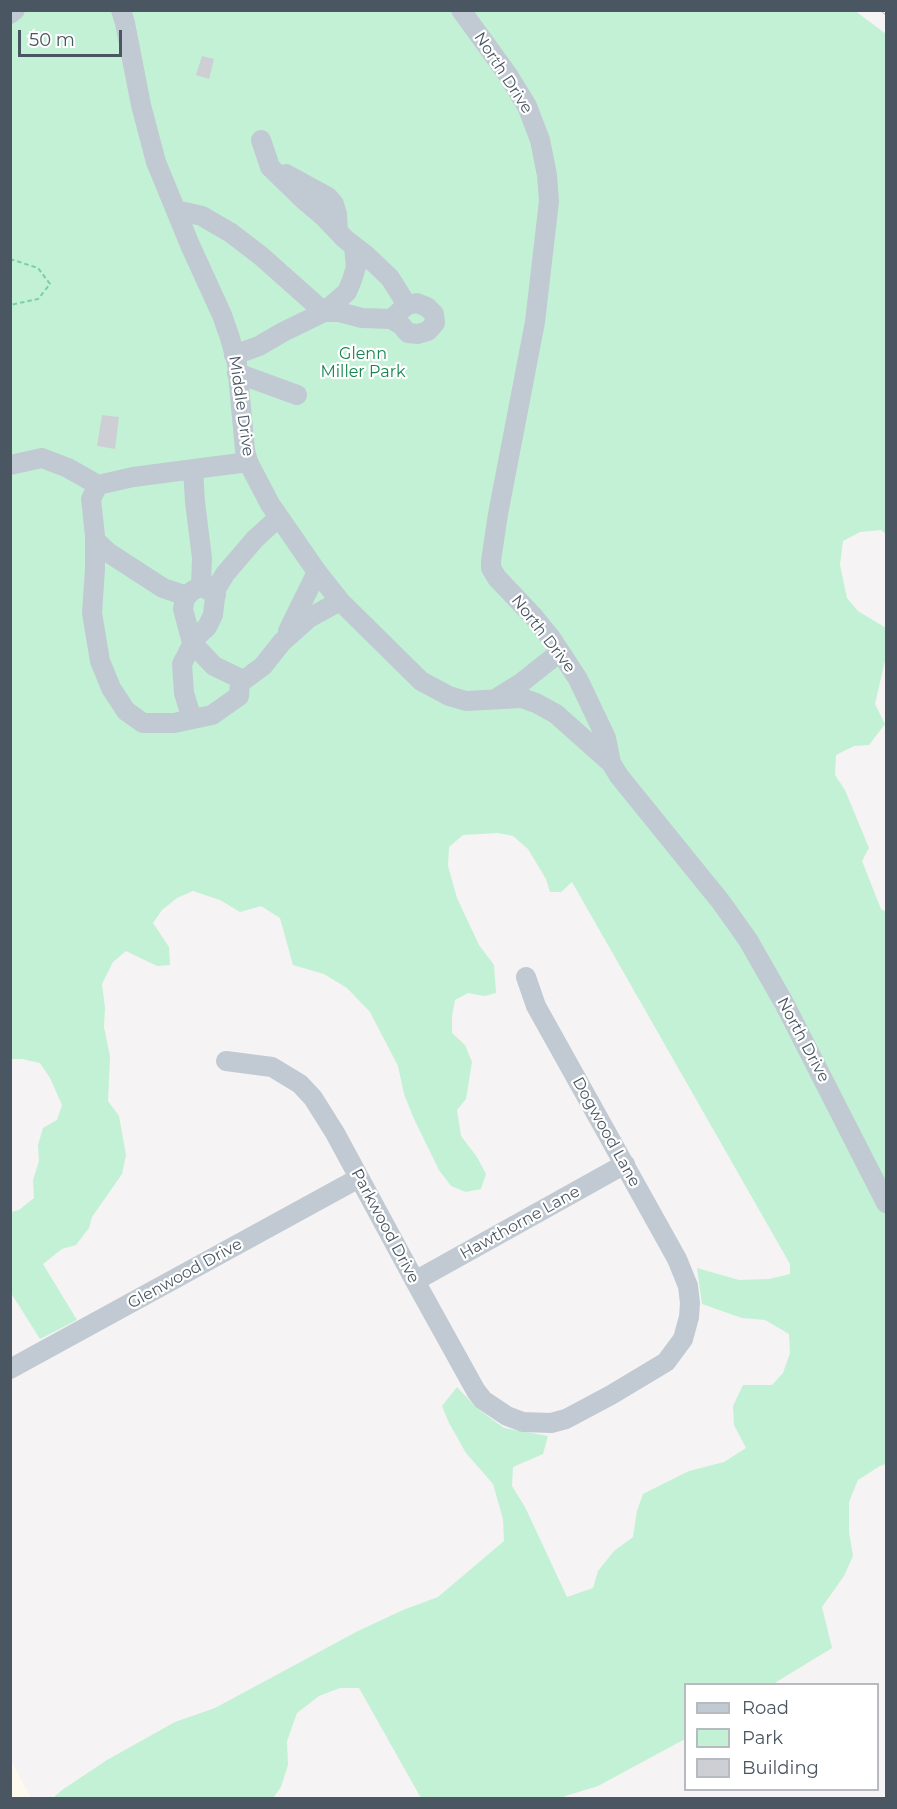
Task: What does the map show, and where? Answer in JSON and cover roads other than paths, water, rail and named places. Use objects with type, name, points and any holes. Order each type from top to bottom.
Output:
[{"type":"street","points":[[10,14],[15,10]]},
{"type":"street","name":"Middle Drive","points":[[121,10],[141,105],[156,162],[222,315],[236,364],[248,462],[279,518],[340,601],[420,681],[449,696],[466,701],[522,698],[536,703],[556,714],[611,763]]},
{"type":"street","name":"North Drive","points":[[461,10],[508,75],[527,106],[546,163],[549,201],[534,322],[511,443],[491,561],[492,568],[498,578],[534,617],[578,679],[606,738],[611,763],[619,776],[721,902],[748,940],[784,1003],[886,1203]]},
{"type":"street","points":[[261,140],[270,167],[390,278],[407,305]]},
{"type":"street","points":[[176,210],[202,216],[231,233],[261,256],[324,312],[339,312],[362,318],[391,319],[408,333],[418,334],[428,331],[435,323],[434,314],[427,307],[417,303],[407,305],[391,319]]},
{"type":"street","points":[[297,394],[236,364],[259,346],[324,312],[347,292],[356,267],[354,246]]},
{"type":"street","points":[[10,465],[42,458],[68,468],[98,485],[133,477],[248,462]]},
{"type":"street","points":[[192,719],[184,693],[182,664],[192,643],[207,627],[213,615],[201,592],[202,558],[193,469]]},
{"type":"street","points":[[98,485],[91,499],[95,540],[92,613],[100,661],[111,688],[126,711],[143,723],[174,723],[212,715],[239,696],[240,683],[263,666],[282,642],[309,618],[340,601]]},
{"type":"street","points":[[243,680],[214,666],[192,643],[183,609],[185,598],[216,589],[225,574],[255,539],[279,518]]},
{"type":"street","points":[[95,540],[109,553],[163,588],[201,592]]},
{"type":"street","points":[[282,642],[317,572]]},
{"type":"street","points":[[163,588],[163,595],[173,615],[186,624]]},
{"type":"street","points":[[495,699],[521,683],[560,652]]},
{"type":"street","name":"Dogwood Lane","points":[[523,1422],[550,1423],[566,1419],[666,1362],[679,1346],[687,1329],[689,1310],[688,1286],[677,1259],[536,1006],[526,977]]},
{"type":"street","name":"Parkwood Drive","points":[[226,1061],[272,1066],[300,1084],[313,1098],[335,1133],[476,1391],[483,1400],[497,1410],[523,1422]]},
{"type":"street","name":"Hawthorne Lane","points":[[415,1281],[625,1164]]},
{"type":"street","name":"Glenwood Drive","points":[[10,1369],[359,1178]]},
{"type":"park label","name":"Glenn Miller Park","points":[[363,363]]}]
